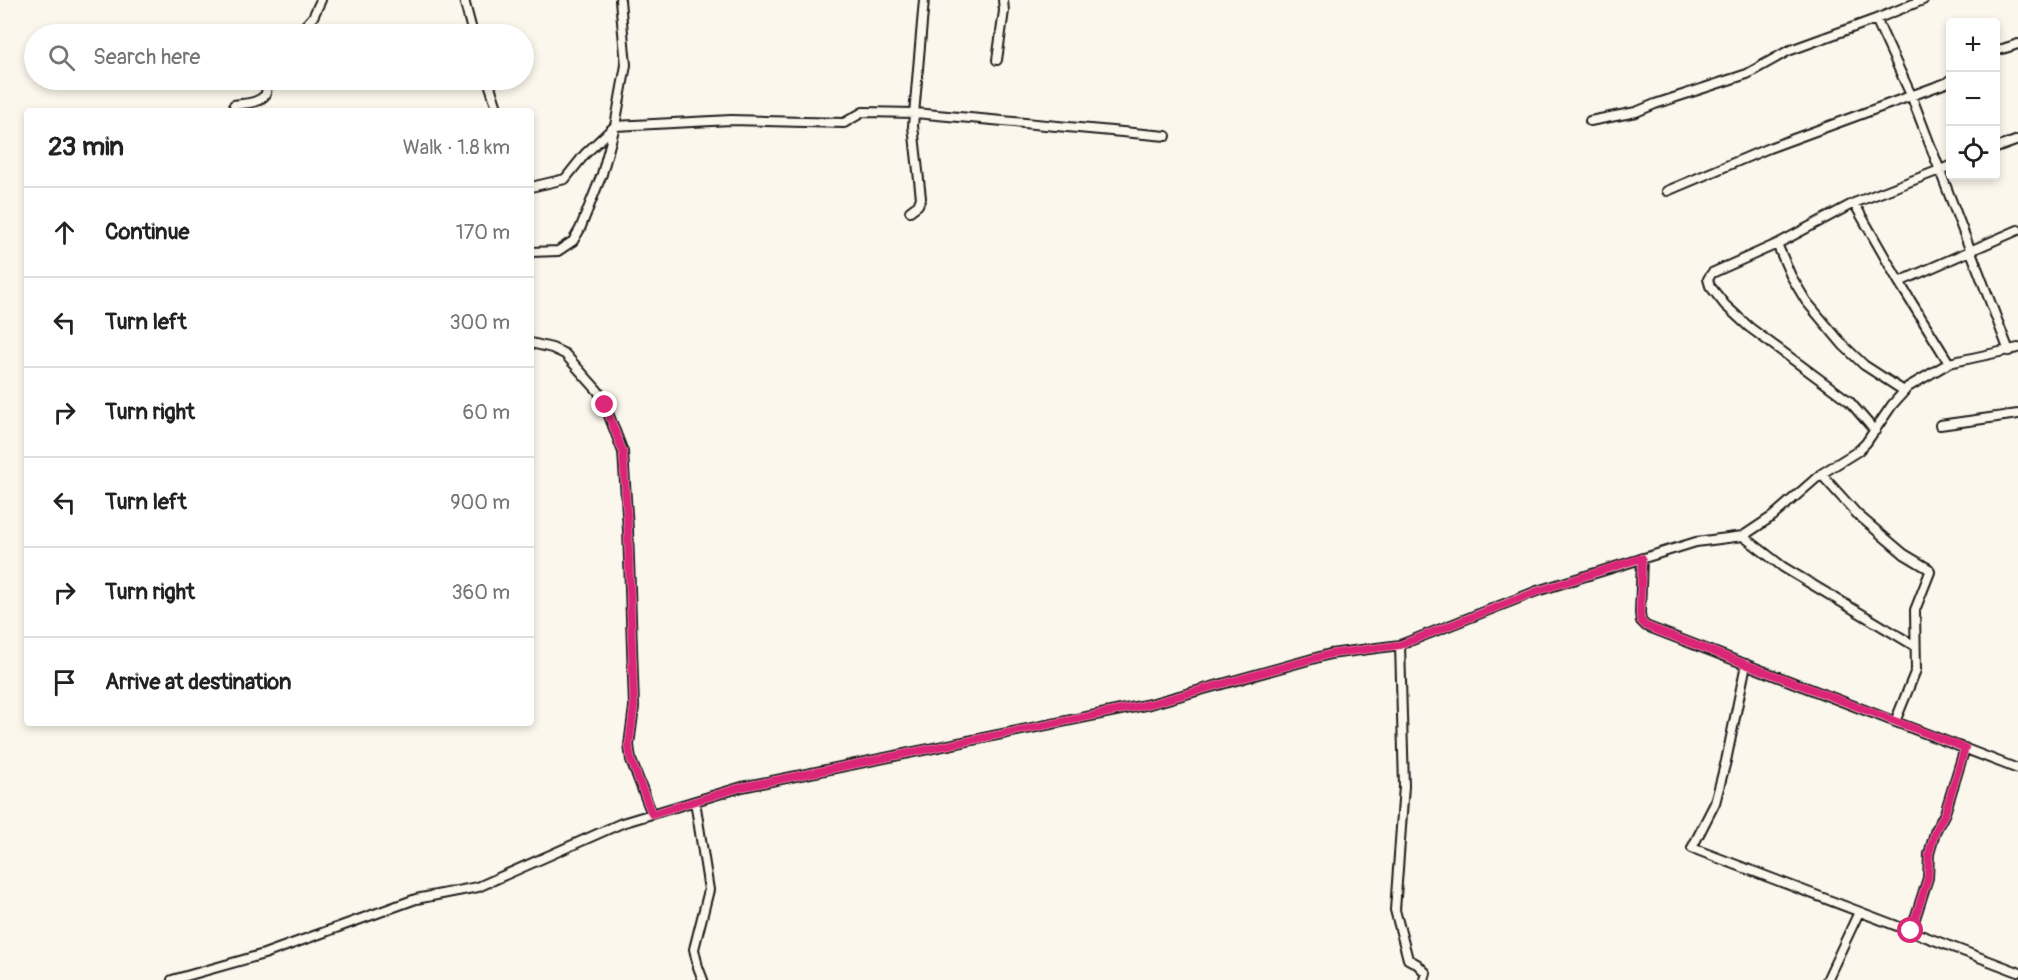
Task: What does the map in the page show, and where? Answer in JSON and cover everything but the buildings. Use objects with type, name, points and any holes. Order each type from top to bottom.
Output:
[{"type":"street","points":[[307,24],[321,0]]},
{"type":"street","points":[[464,0],[470,24]]},
{"type":"street","points":[[534,252],[558,251],[573,241],[602,174],[615,126],[626,65],[620,0]]},
{"type":"street","points":[[910,211],[918,205],[921,198],[914,126],[924,0]]},
{"type":"street","points":[[997,60],[1004,11],[1003,0]]},
{"type":"street","points":[[1590,121],[1636,112],[1747,74],[1788,51],[1923,0]]},
{"type":"street","points":[[172,980],[264,954],[416,899],[478,887],[622,823],[742,787],[1150,704],[1330,654],[1400,645],[1538,591],[1696,542],[1743,536],[1773,516],[1821,474],[1858,451],[1908,387],[1949,363],[2014,350],[1971,250],[1911,95],[1876,19]]},
{"type":"street","points":[[2000,49],[2018,44]]},
{"type":"street","points":[[1667,191],[1769,148],[1946,83]]},
{"type":"street","points":[[234,105],[261,99],[266,90]]},
{"type":"street","points":[[491,90],[497,108]]},
{"type":"street","points":[[534,187],[565,179],[585,154],[615,126],[731,120],[844,123],[863,112],[915,113],[1166,136]]},
{"type":"street","points":[[2000,146],[2018,140]]},
{"type":"street","points":[[1875,431],[1849,401],[1749,327],[1725,305],[1710,286],[1708,279],[1712,273],[1777,244],[1854,203],[1946,167]]},
{"type":"street","points":[[1854,203],[1949,363]]},
{"type":"street","points":[[1899,282],[2018,230]]},
{"type":"street","points":[[1777,244],[1791,276],[1806,301],[1843,345],[1864,365],[1904,391]]},
{"type":"street","points":[[534,344],[565,354],[598,390],[623,452],[634,707],[629,745],[631,760],[652,814]]},
{"type":"street","points":[[1940,425],[2018,414]]},
{"type":"street","points":[[1821,474],[1857,514],[1904,554],[1929,569],[1930,572],[1915,610],[1916,670],[1896,722]]},
{"type":"street","points":[[1743,536],[1783,567],[1915,646]]},
{"type":"street","points":[[1642,558],[1640,614],[1641,621],[1646,626],[2018,769]]},
{"type":"street","points":[[1400,645],[1404,786],[1395,910],[1408,959],[1426,973],[1424,980]]},
{"type":"street","points":[[1746,664],[1715,803],[1692,848],[2018,972]]},
{"type":"street","points":[[1911,931],[1928,878],[1929,854],[1935,832],[1945,813],[1965,748]]},
{"type":"street","points":[[695,801],[709,890],[694,949],[703,980]]},
{"type":"street","points":[[1827,980],[1859,912]]},
{"type":"route","points":[[605,405],[623,452],[634,707],[629,745],[631,760],[652,814],[742,787],[1150,704],[1330,654],[1400,645],[1538,591],[1642,558],[1640,614],[1641,621],[1646,626],[1965,748],[1945,813],[1935,832],[1929,854],[1928,878],[1911,931]]}]
